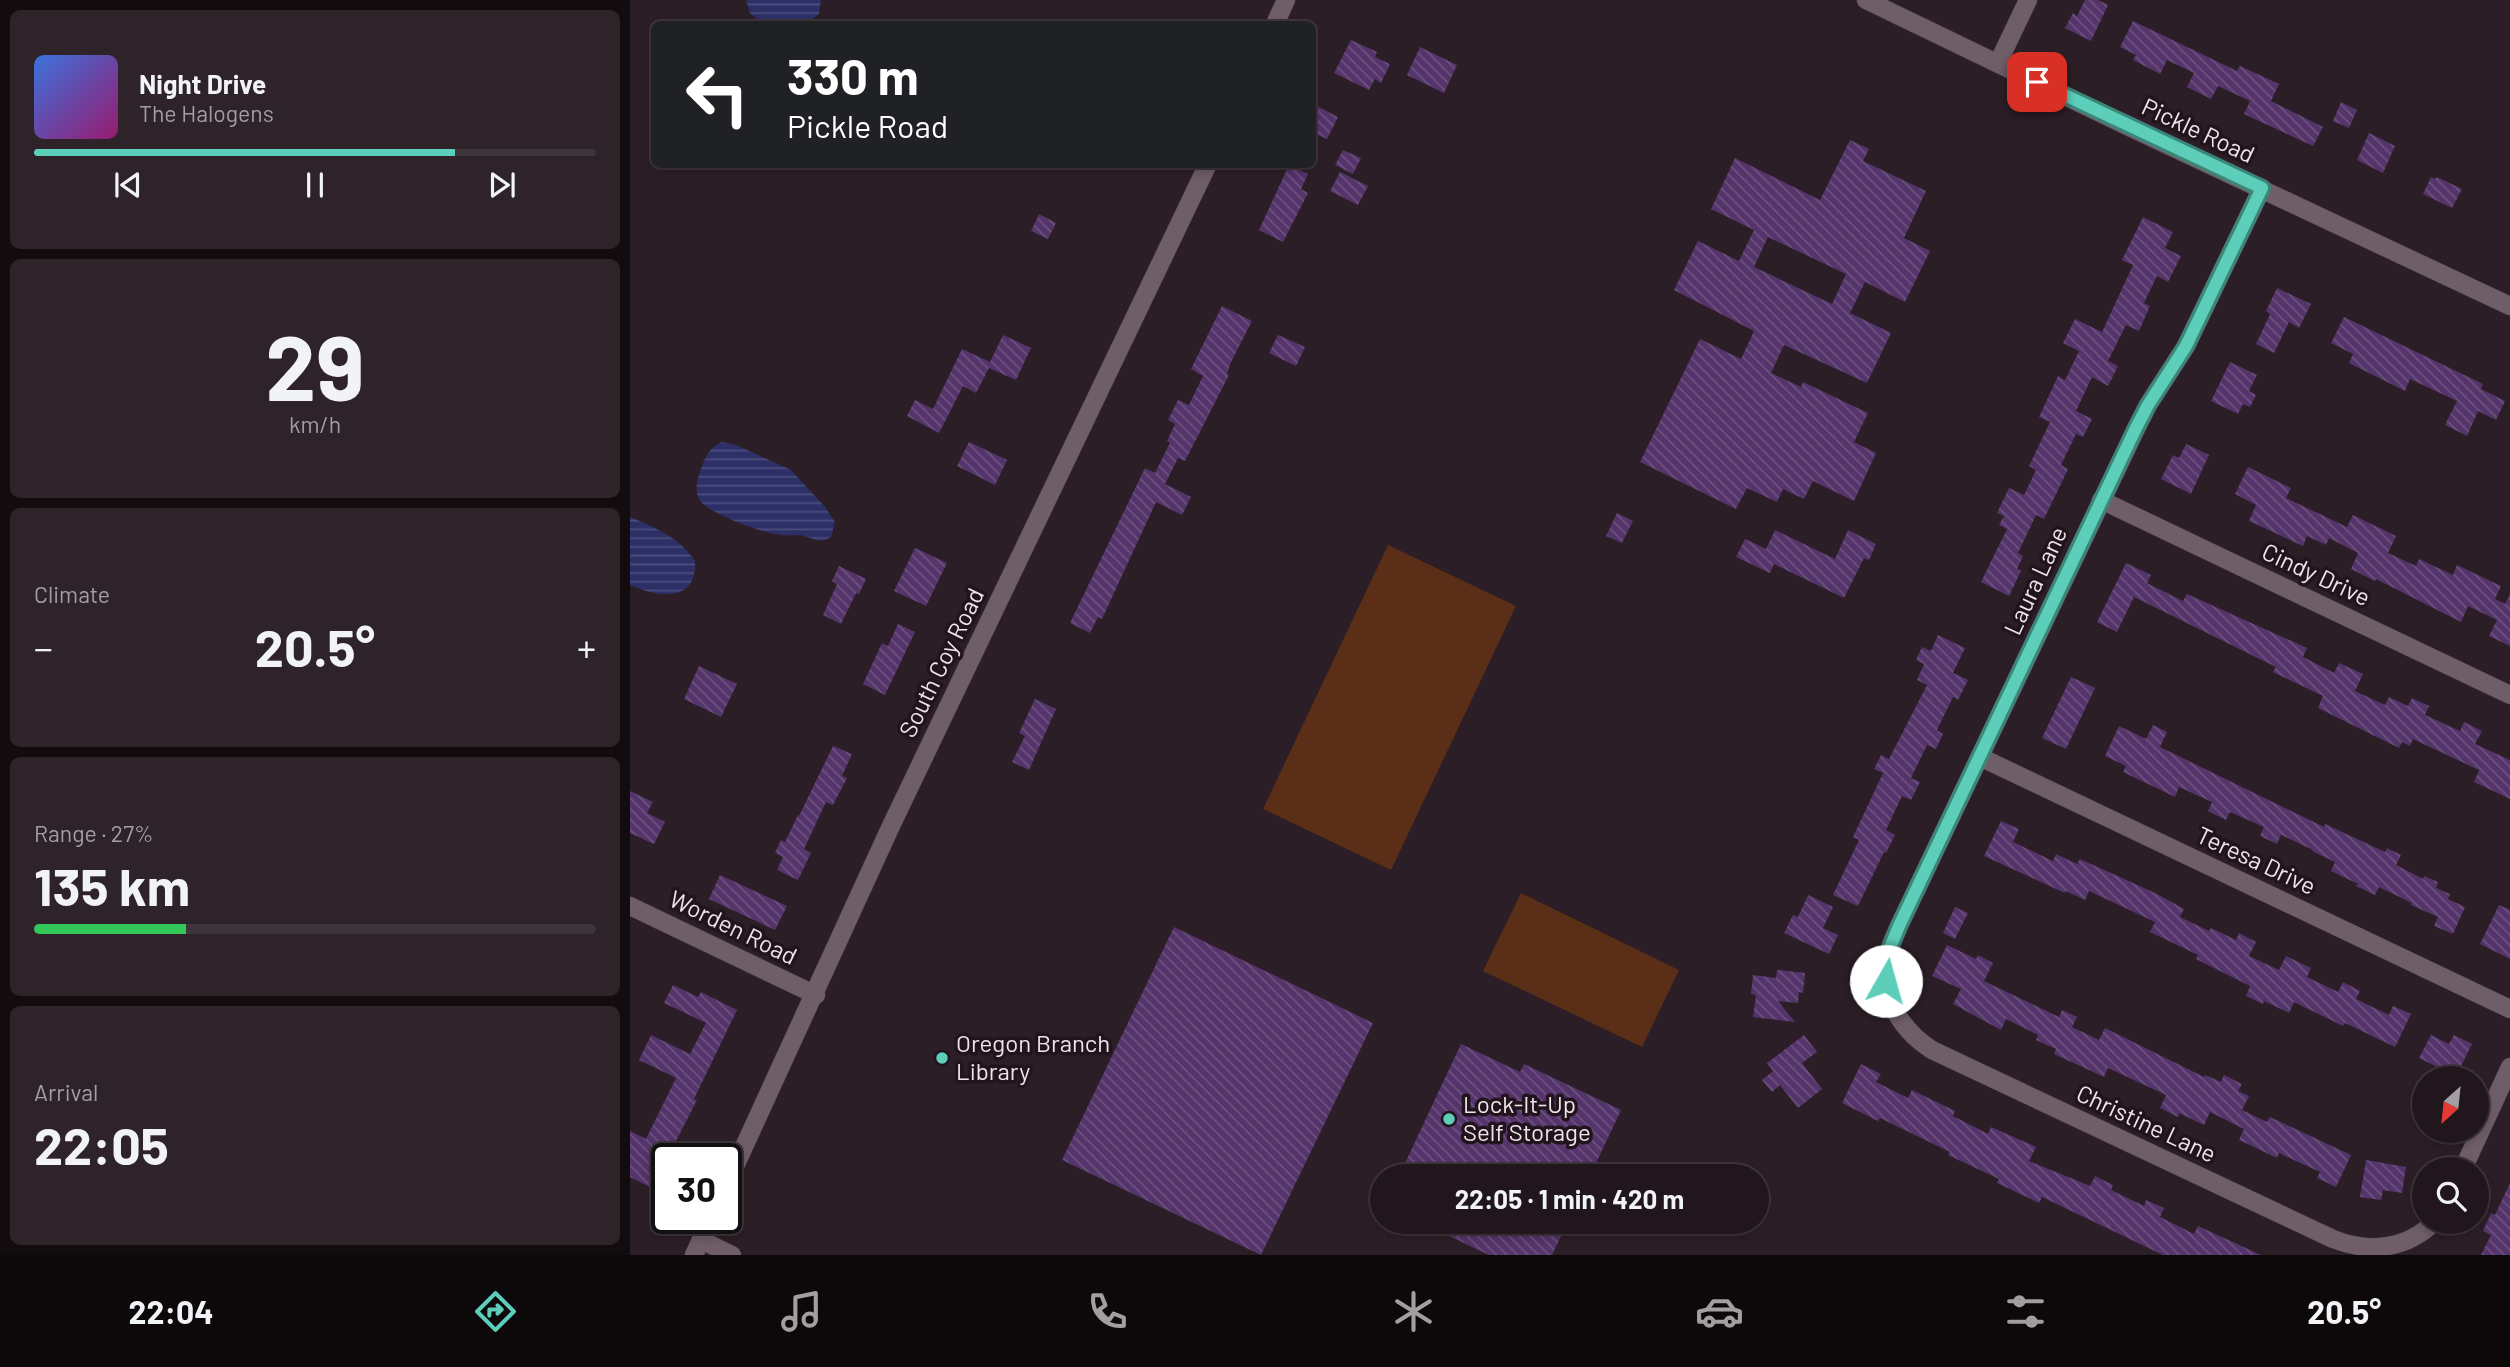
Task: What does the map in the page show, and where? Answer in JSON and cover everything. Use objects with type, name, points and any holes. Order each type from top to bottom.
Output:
[{"type":"street","points":[[1276,21],[1286,0]]},
{"type":"street","name":"Pickle Road","points":[[1866,0],[2510,306]]},
{"type":"street","points":[[1998,63],[2028,0]]},
{"type":"street","name":"South Coy Road","points":[[742,1152],[896,816],[1206,168]]},
{"type":"street","name":"Laura Lane","points":[[1893,1006],[1886,981],[1887,955],[2101,500],[2148,405],[2186,346],[2262,188]]},
{"type":"street","name":"Cindy Drive","points":[[2101,500],[2510,695]]},
{"type":"street","name":"Teresa Drive","points":[[1980,757],[2510,1009]]},
{"type":"street","name":"Worden Road","points":[[630,906],[816,995]]},
{"type":"street","name":"Christine Lane","points":[[1893,1006],[1905,1029],[1932,1050],[2333,1239],[2371,1249],[2399,1244],[2419,1234]]},
{"type":"street","points":[[2469,1157],[2510,1068]]},
{"type":"street","points":[[698,1248],[732,1255]]},
{"type":"shaded area","points":[[746,0],[821,0],[819,14],[809,21],[759,21],[750,13]]},
{"type":"shaded area","points":[[722,442],[736,445],[791,470],[835,522],[831,537],[819,540],[800,535],[775,534],[729,519],[702,503],[697,492],[699,476],[708,454]]},
{"type":"shaded area","points":[[630,517],[674,539],[695,561],[694,575],[682,591],[663,594],[630,585]]},
{"type":"shaded area","points":[[1388,545],[1516,606],[1391,870],[1263,809]]},
{"type":"shaded area","points":[[1521,893],[1679,970],[1642,1047],[1483,971]]},
{"type":"building","points":[[2085,0],[2098,0],[2108,5],[2091,41],[2065,28],[2073,13],[2077,16]]},
{"type":"building","points":[[2133,21],[2237,71],[2240,66],[2279,84],[2271,101],[2323,127],[2313,146],[2244,114],[2250,101],[2218,86],[2211,99],[2187,87],[2194,73],[2167,60],[2160,74],[2133,60],[2136,55],[2120,47]]},
{"type":"building","points":[[1351,40],[1377,52],[1375,57],[1390,64],[1381,83],[1375,79],[1369,90],[1334,73]]},
{"type":"building","points":[[1420,47],[1457,65],[1444,93],[1407,75]]},
{"type":"building","points":[[2341,102],[2357,110],[2349,128],[2333,121]]},
{"type":"building","points":[[1317,106],[1338,117],[1327,139],[1316,134]]},
{"type":"building","points":[[2369,133],[2395,146],[2383,173],[2357,160]]},
{"type":"building","points":[[1850,140],[1869,149],[1863,161],[1926,191],[1904,238],[1930,251],[1905,302],[1865,282],[1850,313],[1891,333],[1867,383],[1784,345],[1771,373],[1801,387],[1803,382],[1868,413],[1854,442],[1876,453],[1854,501],[1813,481],[1804,499],[1783,489],[1777,502],[1747,488],[1736,509],[1640,462],[1700,339],[1741,359],[1754,331],[1674,290],[1698,241],[1739,261],[1754,230],[1711,209],[1735,158],[1820,200]],"holes":[[[1768,237],[1846,274],[1832,304],[1754,267]]]},
{"type":"building","points":[[1343,150],[1361,158],[1353,174],[1335,165]]},
{"type":"building","points":[[1288,168],[1295,168],[1308,174],[1301,189],[1308,193],[1283,242],[1259,230]]},
{"type":"building","points":[[1340,172],[1368,186],[1358,205],[1330,191]]},
{"type":"building","points":[[2431,177],[2437,177],[2462,189],[2452,208],[2423,194]]},
{"type":"building","points":[[1039,214],[1056,223],[1048,239],[1031,231]]},
{"type":"building","points":[[2143,217],[2173,232],[2165,248],[2181,256],[2168,282],[2157,276],[2144,303],[2150,306],[2139,331],[2126,325],[2108,361],[2118,366],[2108,386],[2092,377],[2076,411],[2092,419],[2083,437],[2076,434],[2061,465],[2068,469],[2044,519],[2036,515],[2018,553],[2023,556],[2017,569],[2021,571],[2009,596],[1981,582],[2007,529],[1999,525],[2004,516],[1997,513],[2009,488],[2024,495],[2036,470],[2029,466],[2050,422],[2039,417],[2058,376],[2065,380],[2079,351],[2063,343],[2075,319],[2102,332],[2133,265],[2122,260]]},
{"type":"building","points":[[2277,288],[2311,304],[2299,328],[2289,322],[2274,353],[2256,344],[2270,314],[2266,311]]},
{"type":"building","points":[[1222,306],[1252,321],[1231,362],[1227,374],[1229,375],[1185,461],[1178,458],[1165,484],[1191,497],[1182,515],[1156,502],[1102,619],[1098,617],[1090,633],[1070,623],[1145,468],[1155,473],[1170,443],[1167,441],[1175,424],[1168,420],[1178,400],[1189,405],[1203,376],[1191,369]]},
{"type":"building","points":[[2344,317],[2483,384],[2481,389],[2505,401],[2496,420],[2478,411],[2467,436],[2445,425],[2457,401],[2410,379],[2405,391],[2349,363],[2353,354],[2331,343]]},
{"type":"building","points":[[1003,335],[1031,348],[1016,380],[989,368],[976,393],[963,386],[939,433],[907,416],[915,400],[933,409],[962,349],[990,362]]},
{"type":"building","points":[[1278,335],[1305,347],[1296,366],[1269,353]]},
{"type":"building","points":[[2230,362],[2257,375],[2249,391],[2256,395],[2250,407],[2243,404],[2238,414],[2211,401]]},
{"type":"building","points":[[969,442],[1007,460],[995,485],[957,466]]},
{"type":"building","points":[[2186,444],[2209,455],[2191,494],[2161,479],[2173,455],[2179,458]]},
{"type":"building","points":[[2248,467],[2291,488],[2286,498],[2347,527],[2353,515],[2396,536],[2388,553],[2416,566],[2419,559],[2453,575],[2457,565],[2501,586],[2495,599],[2505,604],[2510,594],[2510,646],[2489,636],[2497,620],[2468,606],[2461,622],[2376,579],[2375,581],[2351,569],[2358,553],[2329,538],[2326,545],[2307,536],[2303,546],[2249,521],[2256,505],[2235,494]]},
{"type":"building","points":[[1617,513],[1633,521],[1622,543],[1606,536]]},
{"type":"building","points":[[1775,530],[1835,559],[1848,530],[1876,544],[1869,560],[1864,558],[1844,598],[1774,564],[1770,573],[1736,557],[1745,539],[1766,549]]},
{"type":"building","points":[[915,548],[947,563],[926,606],[894,591]]},
{"type":"building","points":[[2126,563],[2151,575],[2147,583],[2183,601],[2187,594],[2307,648],[2303,657],[2334,673],[2339,663],[2363,674],[2355,691],[2385,705],[2389,697],[2408,706],[2412,698],[2429,706],[2425,715],[2460,731],[2464,722],[2482,731],[2475,744],[2510,760],[2510,799],[2474,782],[2479,770],[2413,739],[2410,746],[2402,742],[2399,748],[2318,708],[2323,696],[2273,672],[2276,667],[2134,597],[2117,632],[2097,622]]},
{"type":"building","points":[[839,566],[866,579],[841,624],[823,615],[837,584],[832,581]]},
{"type":"building","points":[[898,624],[915,632],[885,695],[863,684],[882,643],[888,646]]},
{"type":"building","points":[[1938,635],[1965,648],[1953,673],[1968,680],[1958,700],[1953,697],[1937,730],[1943,734],[1936,749],[1927,745],[1911,778],[1920,782],[1911,800],[1902,796],[1886,830],[1895,835],[1858,906],[1833,895],[1859,840],[1853,837],[1883,773],[1874,769],[1881,755],[1889,759],[1927,685],[1917,680],[1924,664],[1916,660],[1922,647],[1931,651]]},
{"type":"building","points":[[699,666],[737,684],[721,717],[684,699]]},
{"type":"building","points":[[2071,677],[2095,688],[2066,749],[2042,738]]},
{"type":"building","points":[[1035,699],[1056,709],[1029,770],[1012,762],[1025,736],[1019,733]]},
{"type":"building","points":[[2153,725],[2167,732],[2160,747],[2324,827],[2325,824],[2385,852],[2387,848],[2401,855],[2396,865],[2423,879],[2424,876],[2438,882],[2436,888],[2450,894],[2448,899],[2465,907],[2453,934],[2434,926],[2438,917],[2411,905],[2412,903],[2379,887],[2375,895],[2331,871],[2335,862],[2313,850],[2281,835],[2277,844],[2260,836],[2264,827],[2230,812],[2226,820],[2208,811],[2212,802],[2179,787],[2175,797],[2123,772],[2126,766],[2105,756],[2119,726],[2146,739]]},
{"type":"building","points":[[833,746],[852,754],[842,776],[847,778],[833,805],[826,802],[804,849],[811,853],[798,880],[777,870],[783,857],[775,853],[781,840],[785,842]]},
{"type":"building","points":[[630,791],[653,802],[647,813],[665,822],[654,844],[630,833]]},
{"type":"building","points":[[2001,821],[2019,829],[2013,842],[2053,861],[2056,854],[2077,864],[2080,859],[2184,909],[2180,917],[2209,931],[2211,928],[2236,940],[2239,933],[2256,942],[2249,956],[2279,970],[2286,956],[2311,968],[2307,977],[2338,992],[2343,982],[2360,991],[2356,999],[2389,1015],[2393,1006],[2411,1014],[2395,1047],[2294,1002],[2289,1013],[2264,1001],[2263,1004],[2246,996],[2250,986],[2196,959],[2198,955],[2150,932],[2155,922],[2089,891],[2085,900],[2066,891],[2065,893],[1984,856]]},
{"type":"building","points":[[720,875],[787,906],[775,930],[709,899]]},
{"type":"building","points":[[1808,895],[1833,907],[1823,928],[1838,935],[1829,954],[1784,933],[1793,915],[1798,917]]},
{"type":"building","points":[[2499,905],[2510,910],[2510,959],[2480,944]]},
{"type":"building","points":[[1955,907],[1968,913],[1955,939],[1943,933]]},
{"type":"building","points":[[1174,927],[1373,1023],[1261,1255],[1062,1160]]},
{"type":"building","points":[[1947,945],[1976,959],[1978,955],[1993,963],[1984,981],[2059,1017],[2062,1010],[2077,1017],[2072,1027],[2099,1040],[2105,1028],[2204,1077],[2205,1075],[2221,1082],[2224,1075],[2242,1084],[2238,1091],[2249,1096],[2242,1110],[2267,1122],[2270,1117],[2351,1155],[2336,1187],[2317,1178],[2320,1172],[2279,1153],[2277,1158],[2239,1140],[2244,1129],[2210,1112],[2204,1125],[2179,1113],[2178,1117],[2160,1108],[2166,1095],[2108,1068],[2104,1077],[2054,1054],[2056,1049],[2036,1040],[2038,1035],[2006,1019],[2001,1030],[1953,1004],[1961,989],[1932,976]]},
{"type":"building","points":[[1777,970],[1805,973],[1803,993],[1799,992],[1798,1003],[1778,1001],[1795,1022],[1753,1017],[1756,995],[1751,994],[1753,975],[1776,978]]},
{"type":"building","points":[[673,985],[698,997],[701,992],[737,1010],[675,1143],[651,1143],[651,1188],[630,1177],[630,1131],[646,1139],[676,1078],[639,1060],[651,1035],[690,1054],[706,1023],[664,1003]]},
{"type":"building","points":[[1804,1035],[1817,1052],[1802,1063],[1822,1089],[1798,1108],[1780,1085],[1772,1092],[1762,1080],[1773,1071],[1767,1063]]},
{"type":"building","points":[[2431,1035],[2449,1044],[2454,1035],[2472,1044],[2461,1066],[2435,1066],[2419,1058]]},
{"type":"building","points":[[1461,1044],[1520,1072],[1524,1064],[1621,1110],[1596,1164],[1405,1164]]},
{"type":"building","points":[[1861,1064],[1881,1074],[1876,1082],[1908,1098],[1912,1090],[1955,1111],[1953,1116],[1988,1134],[1991,1127],[2036,1147],[2029,1161],[2090,1186],[2095,1176],[2113,1185],[2111,1190],[2144,1206],[2146,1200],[2164,1208],[2160,1217],[2194,1234],[2198,1226],[2261,1255],[2163,1255],[2042,1197],[2039,1203],[1997,1183],[1999,1179],[1948,1155],[1950,1152],[1842,1103]]},
{"type":"building","points":[[2366,1160],[2406,1167],[2402,1193],[2383,1190],[2381,1200],[2360,1197]]},
{"type":"building","points":[[2510,1183],[2510,1255],[2481,1255],[2491,1235],[2489,1218],[2491,1213],[2495,1215]]},
{"type":"building","points":[[1444,1234],[1562,1234],[1552,1255],[1489,1255]]},
{"type":"place","name":"Oregon Branch Library","points":[[942,1058]]},
{"type":"place","name":"Lock-It-Up Self Storage","points":[[1449,1119]]},
{"type":"route","points":[[1886,981],[1887,955],[1899,926],[2135,430],[2186,346],[2262,188],[2037,82]]}]
